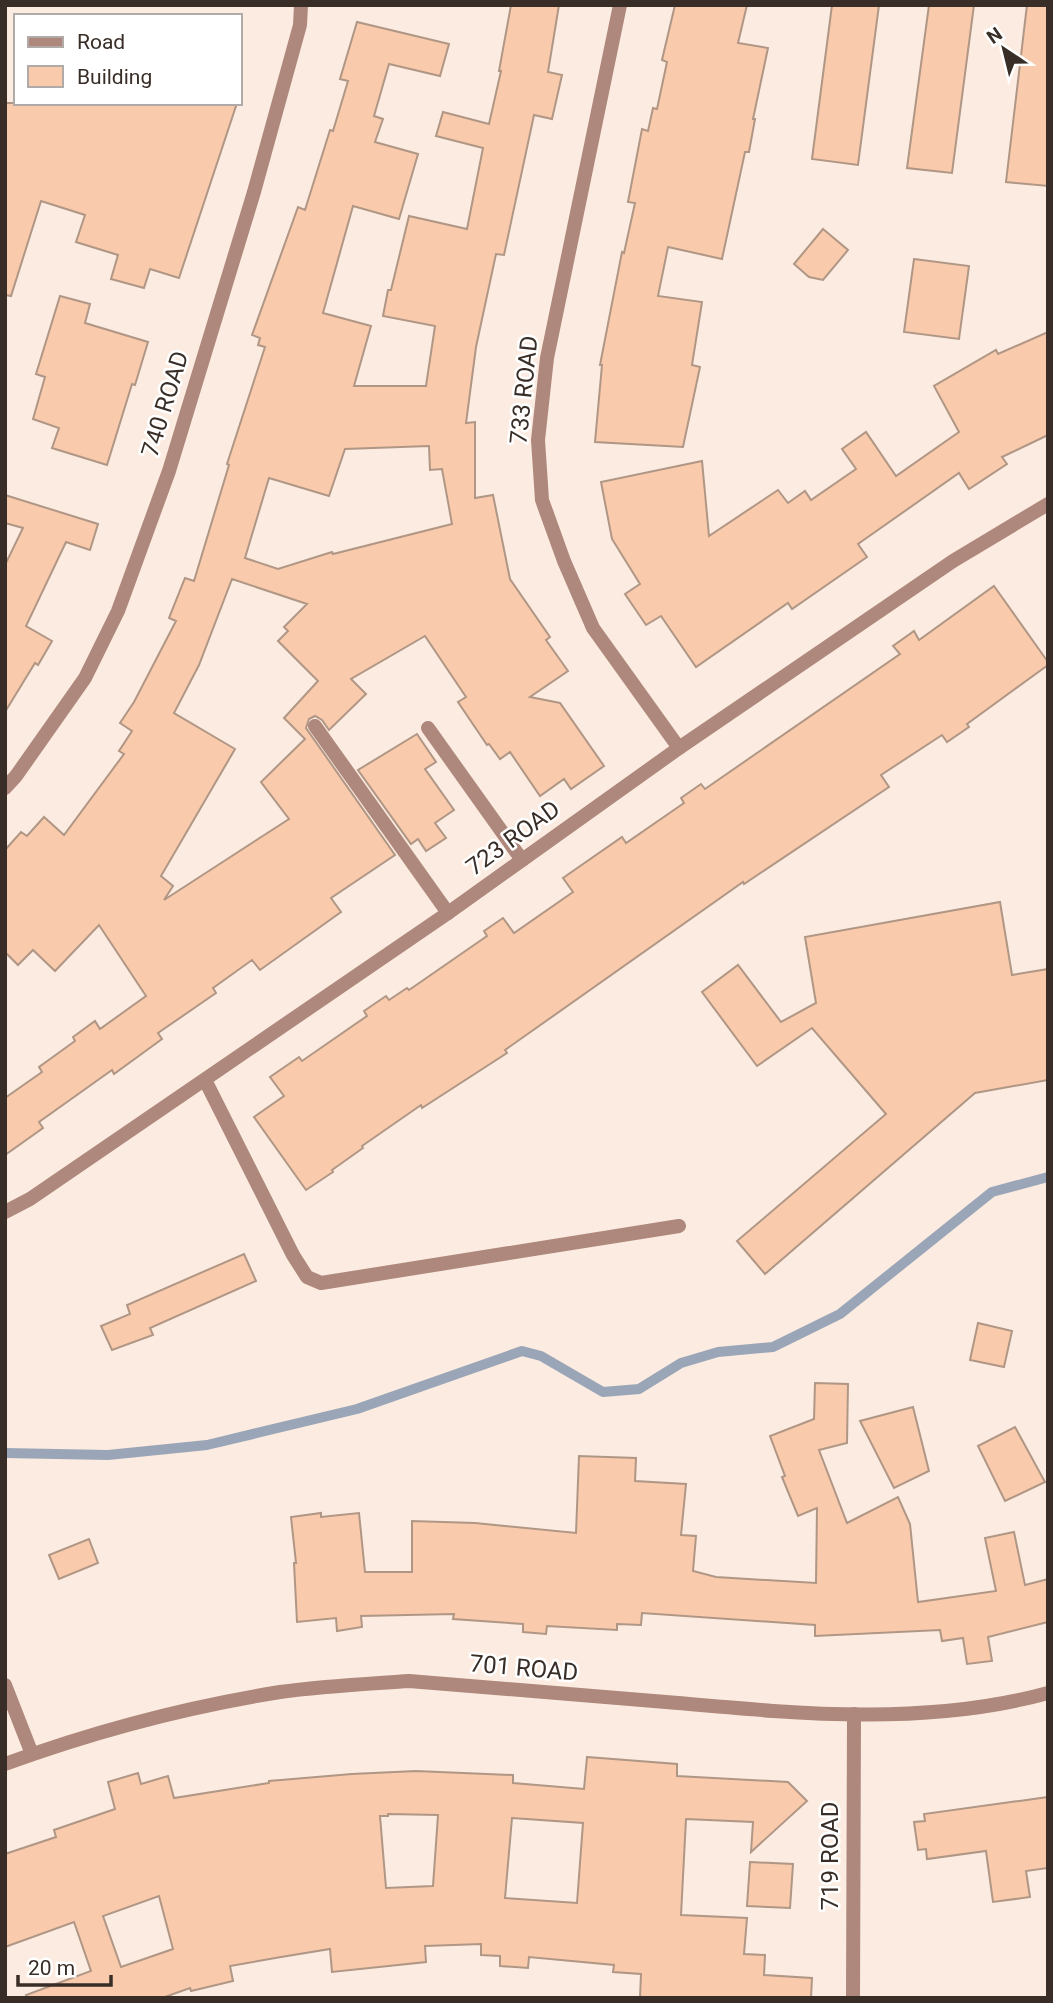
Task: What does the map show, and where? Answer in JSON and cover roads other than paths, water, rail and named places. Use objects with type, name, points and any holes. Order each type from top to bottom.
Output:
[{"type":"street","name":"740 ROAD","points":[[5,788],[85,678],[118,611],[169,471],[254,192],[300,25],[301,5]]},
{"type":"street","name":"733 ROAD","points":[[620,5],[547,358],[538,440],[542,500],[564,561],[593,628],[679,748]]},
{"type":"street","name":"723 ROAD","points":[[5,1212],[30,1199],[205,1080],[448,913],[679,748],[953,561],[1048,503]]},
{"type":"street","points":[[316,726],[448,913]]},
{"type":"street","points":[[428,728],[522,860]]},
{"type":"street","points":[[205,1080],[293,1255],[307,1277],[321,1283],[679,1226]]},
{"type":"street","name":"701 ROAD","points":[[5,1764],[103,1730],[187,1709],[282,1692],[409,1681],[760,1710],[854,1714],[939,1711],[1048,1693]]},
{"type":"street","points":[[5,1685],[32,1754]]},
{"type":"street","name":"719 ROAD","points":[[853,1998],[854,1714]]},
{"type":"waterway","points":[[5,1453],[108,1455],[207,1445],[357,1409],[522,1351],[541,1356],[603,1392],[639,1389],[681,1363],[718,1352],[773,1347],[840,1314],[992,1192],[1048,1177]]}]
